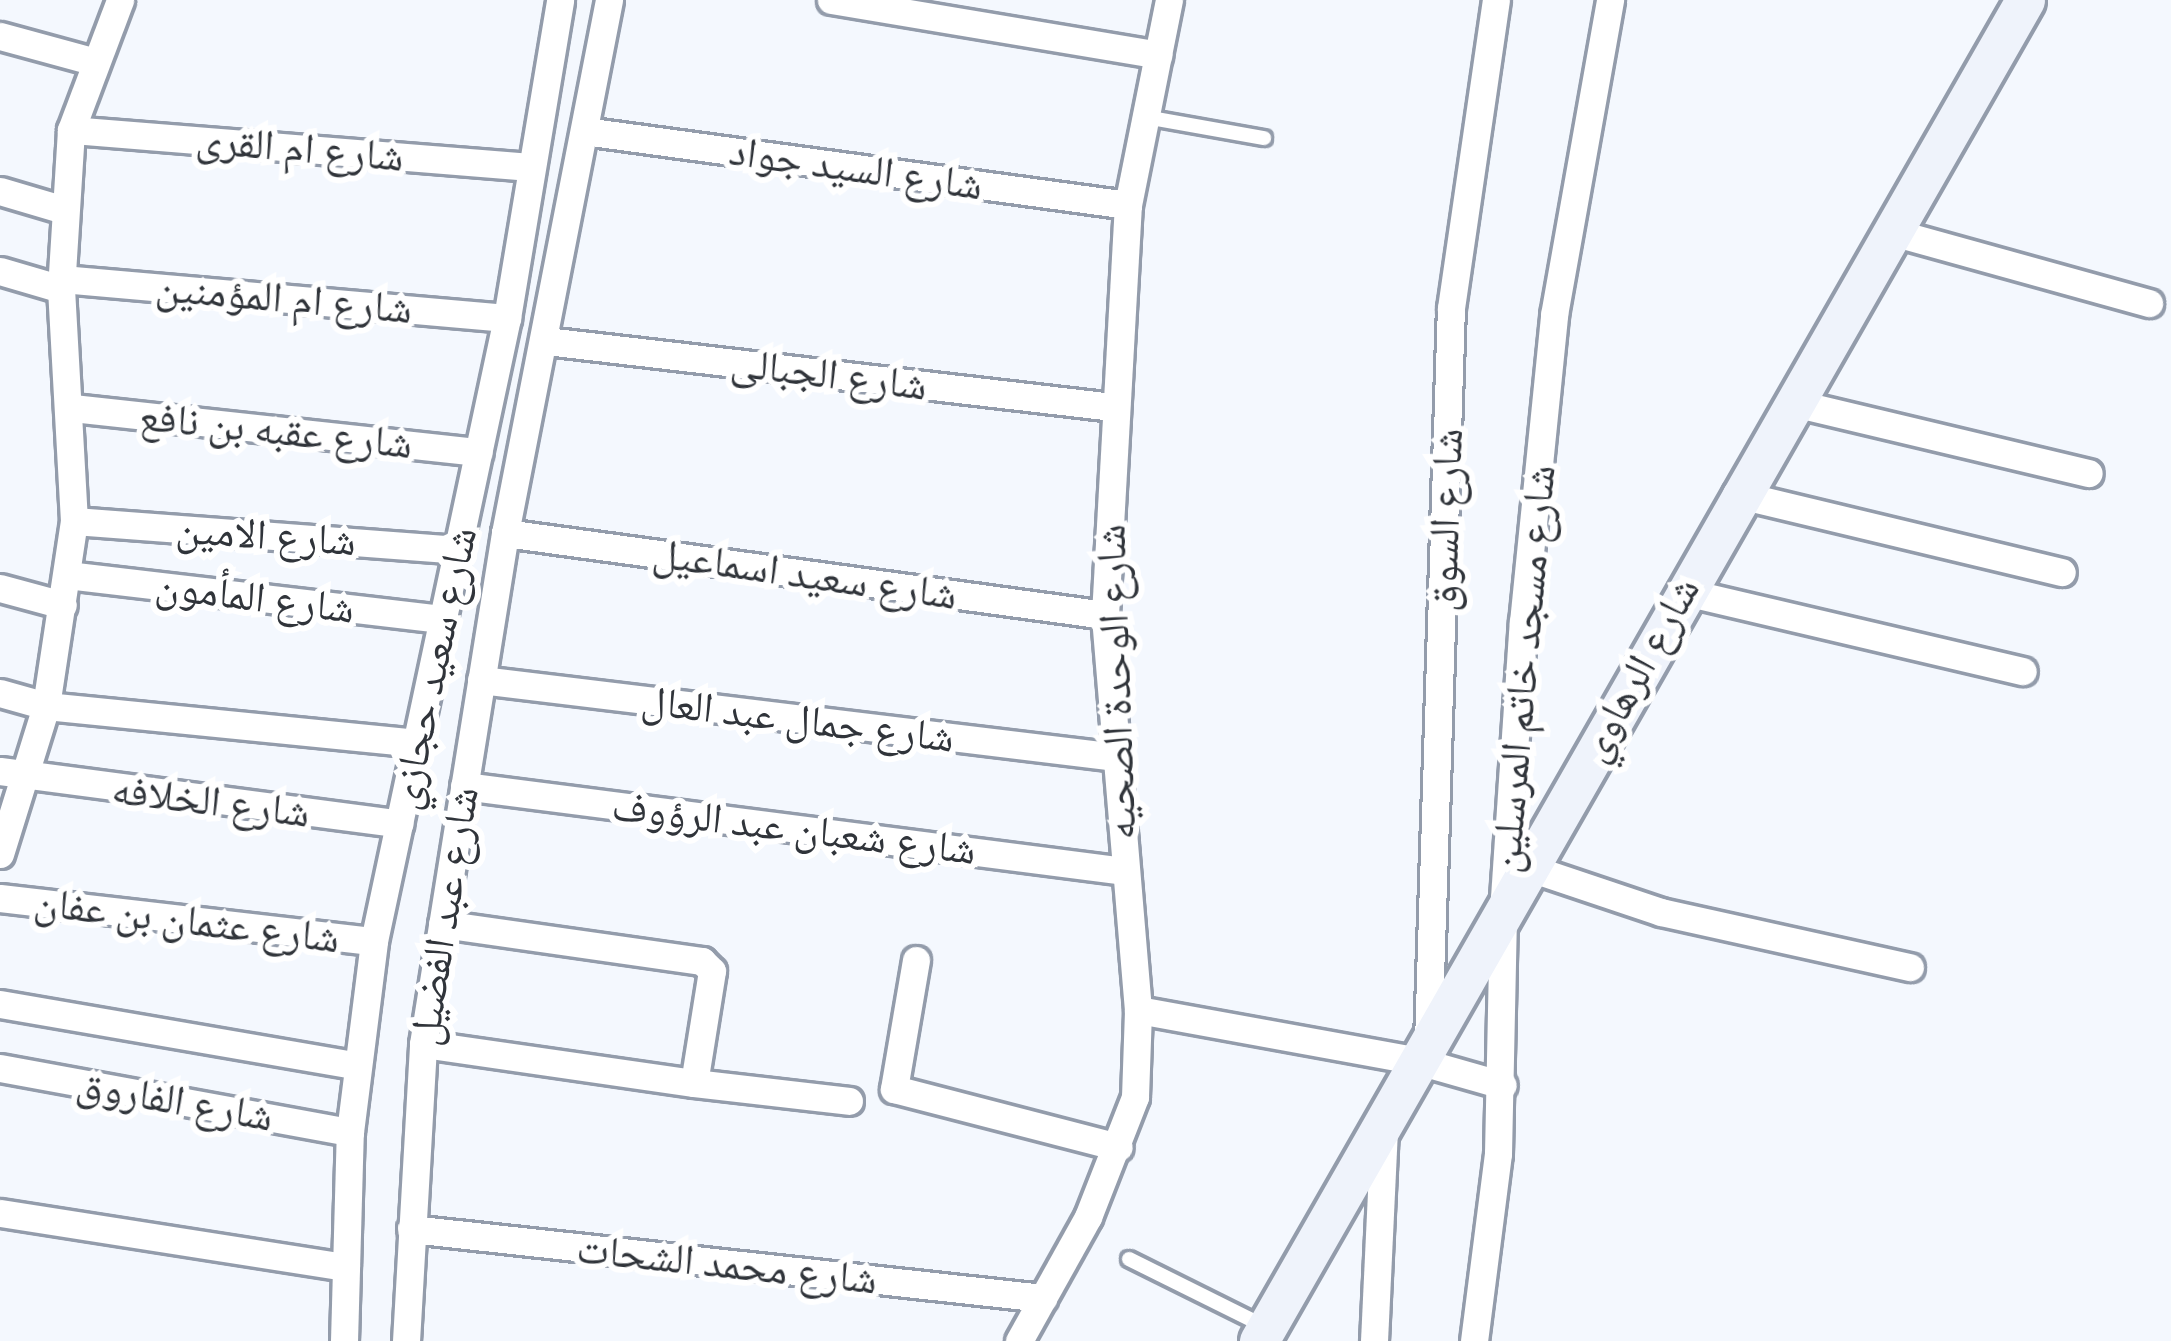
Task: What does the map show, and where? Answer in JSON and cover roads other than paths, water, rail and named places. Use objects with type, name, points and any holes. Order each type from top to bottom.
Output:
[{"type":"street","points":[[0,854],[11,774],[46,706],[74,520],[72,408],[61,284],[70,130],[119,0]]},
{"type":"street","name":"شارع سعيد حجازي","points":[[344,1341],[350,1132],[374,941],[507,318],[560,0]]},
{"type":"street","name":"شارع عبد الفضيل","points":[[406,1341],[423,1044],[506,533],[609,0]]},
{"type":"street","points":[[831,0],[1158,55]]},
{"type":"street","name":"شارع الوحدة الصحيه","points":[[1019,1341],[1119,1148],[1135,1097],[1138,1010],[1105,615],[1113,407],[1128,205],[1169,0]]},
{"type":"street","name":"شارع السوق","points":[[1423,1052],[1451,308],[1496,0]]},
{"type":"street","name":"شارع مسجد خاتم المرسلين","points":[[1474,1341],[1503,1085],[1503,912],[1554,315],[1610,0]]},
{"type":"street","name":"شارع الرهاوي","points":[[1262,1334],[1530,868],[1736,494],[2025,0]]},
{"type":"street","points":[[0,35],[96,62]]},
{"type":"street","name":"شارع ام القرى","points":[[70,130],[530,167]]},
{"type":"street","name":"شارع السيد جواد","points":[[584,131],[1128,205]]},
{"type":"street","points":[[0,191],[64,210]]},
{"type":"street","points":[[1889,231],[2149,303]]},
{"type":"street","name":"شارع ام المؤمنين","points":[[0,271],[61,284],[507,318]]},
{"type":"street","name":"شارع الجبالى","points":[[546,341],[1113,407]]},
{"type":"street","points":[[1790,402],[2089,473]]},
{"type":"street","name":"شارع عقبه بن نافع","points":[[72,408],[479,452]]},
{"type":"street","points":[[1736,494],[2062,572]]},
{"type":"street","name":"شارع الامين","points":[[74,520],[458,550]]},
{"type":"street","name":"شارع سعيد اسماعيل","points":[[506,533],[1105,615]]},
{"type":"street","name":"شارع المأمون","points":[[67,574],[443,619]]},
{"type":"street","points":[[0,588],[63,605]]},
{"type":"street","points":[[1681,591],[2023,671]]},
{"type":"street","name":"شارع جمال عبد العال","points":[[481,680],[1116,758]]},
{"type":"street","points":[[0,693],[46,706],[417,743]]},
{"type":"street","name":"شارع الخلافه","points":[[11,774],[400,824]]},
{"type":"street","name":"شارع شعبان عبد الرؤوف","points":[[464,786],[1124,871]]},
{"type":"street","points":[[1530,868],[1661,913],[1910,967]]},
{"type":"street","name":"شارع عثمان بن عفان","points":[[0,898],[374,941]]},
{"type":"street","points":[[442,924],[706,963],[694,1083]]},
{"type":"street","points":[[916,961],[894,1089],[1119,1148]]},
{"type":"street","points":[[0,1004],[358,1066]]},
{"type":"street","points":[[1138,1010],[1423,1052],[1503,1085]]},
{"type":"street","points":[[423,1044],[849,1101]]},
{"type":"street","name":"شارع الفاروق","points":[[0,1069],[350,1132]]},
{"type":"street","points":[[1374,1341],[1384,1118]]},
{"type":"street","points":[[0,1213],[346,1267]]},
{"type":"street","name":"شارع محمد الشحات","points":[[411,1229],[1042,1298]]},
{"type":"lane","points":[[1146,117],[1264,138]]},
{"type":"lane","points":[[1129,1259],[1262,1334]]}]
